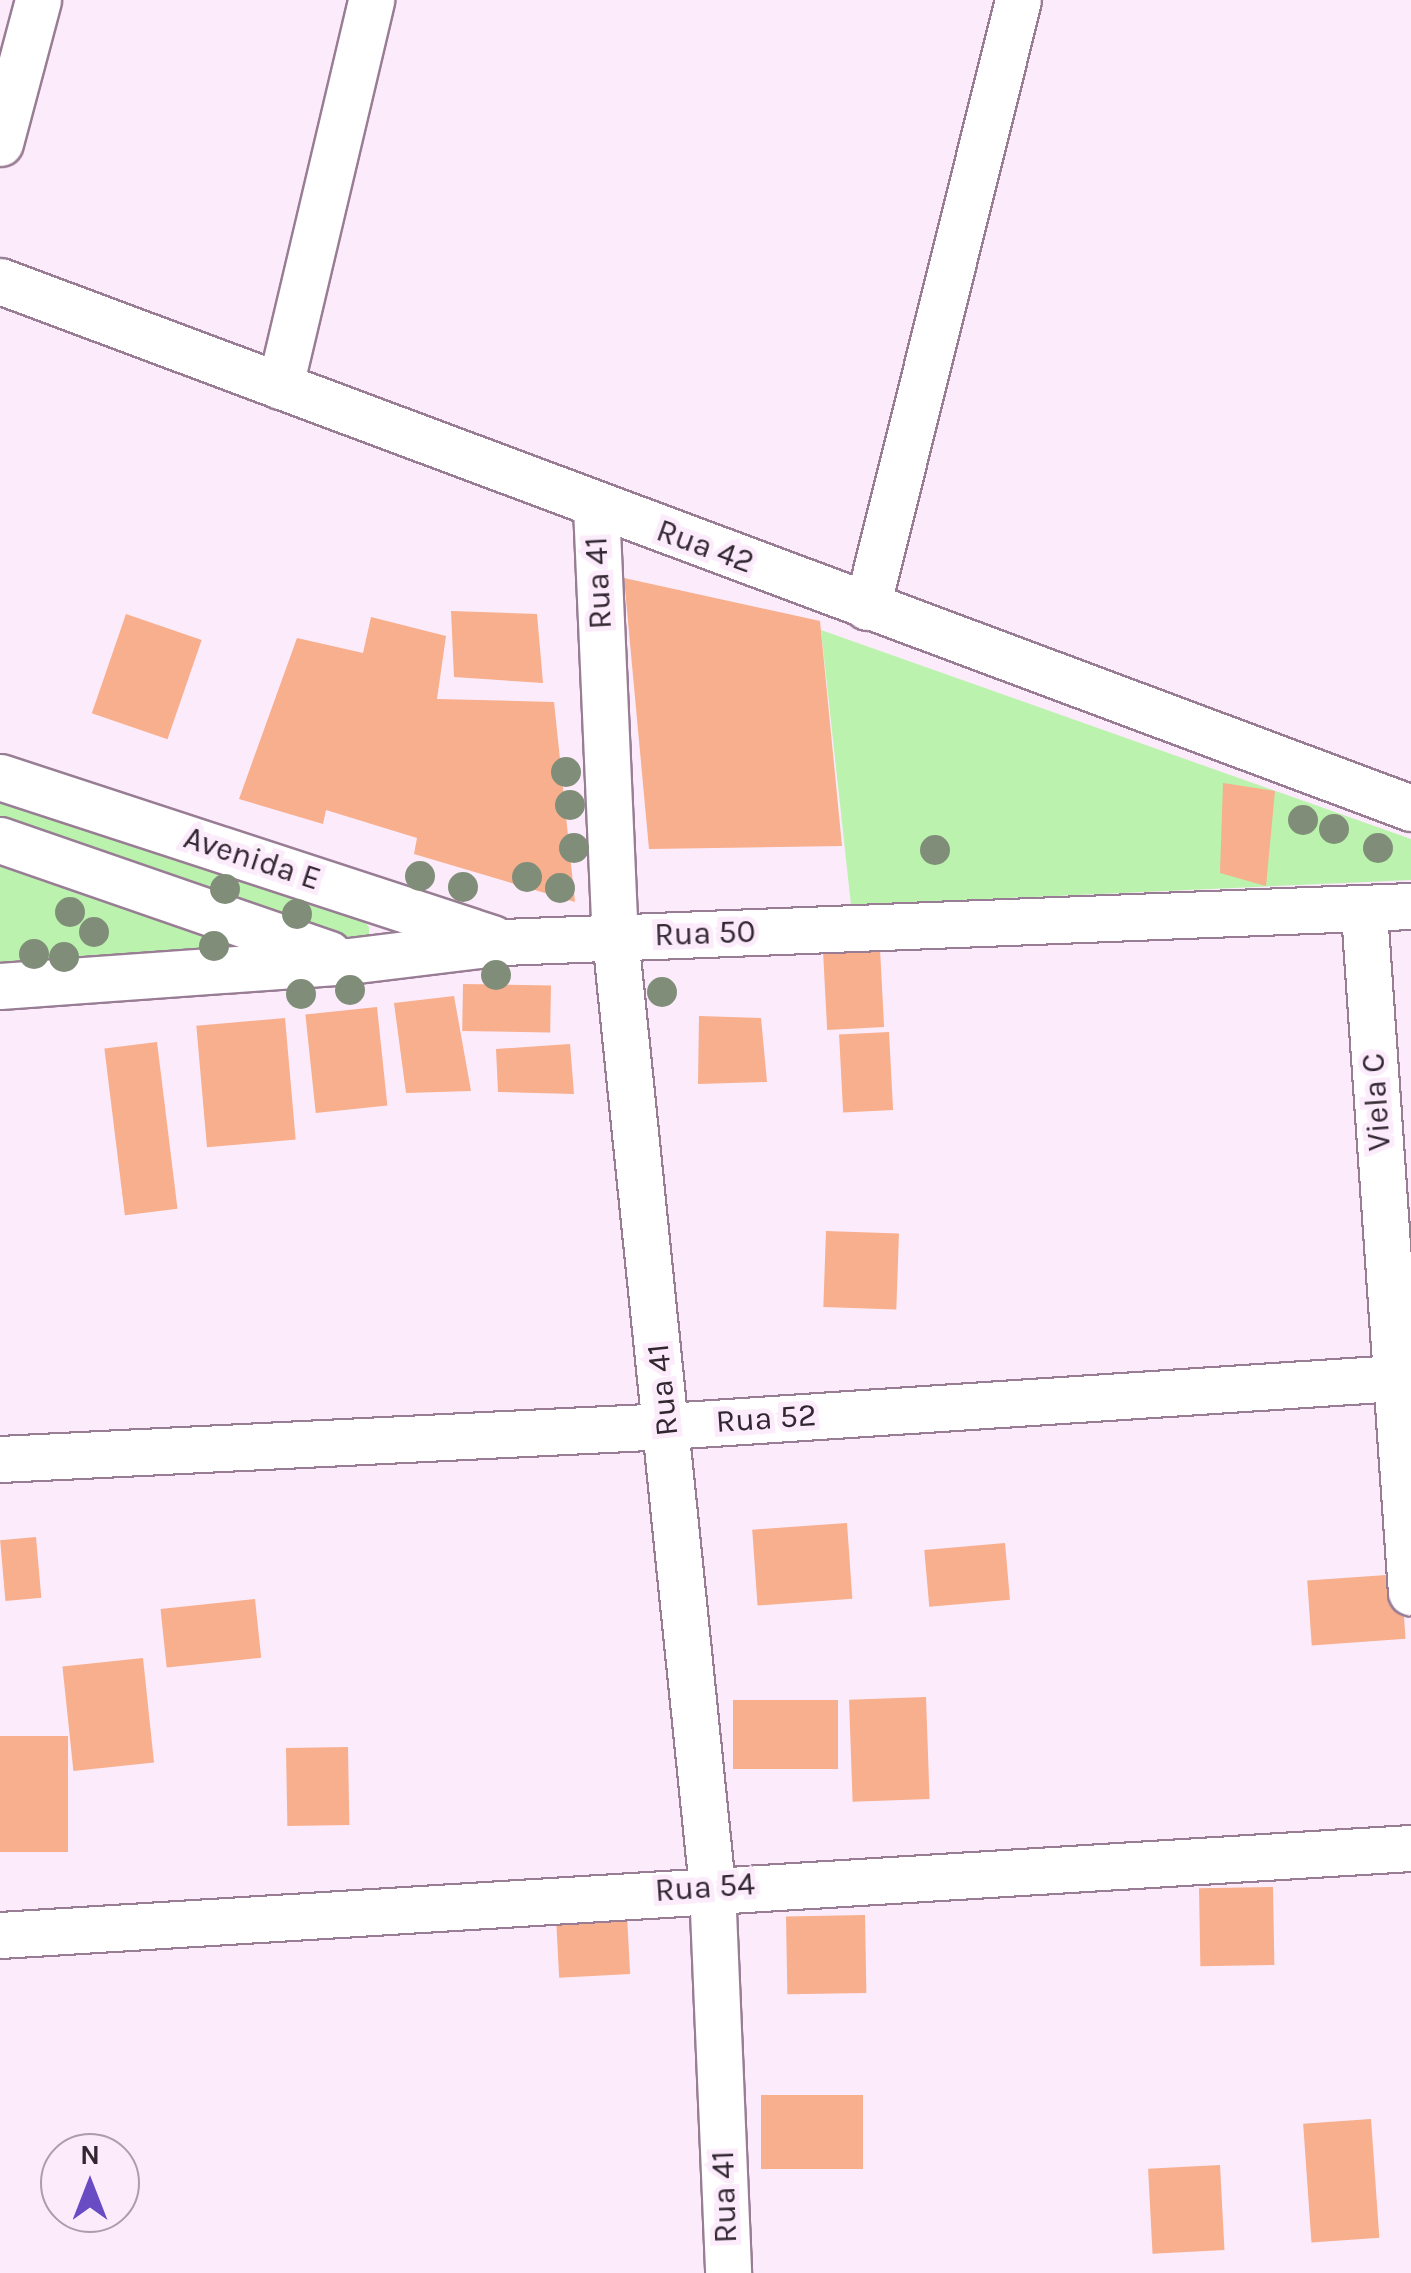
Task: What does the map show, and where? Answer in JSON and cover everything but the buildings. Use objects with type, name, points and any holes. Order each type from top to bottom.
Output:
[{"type":"street","points":[[0,143],[38,0]]},
{"type":"street","points":[[280,386],[371,0]]},
{"type":"street","points":[[867,607],[1018,0]]},
{"type":"street","name":"Rua 42","points":[[0,281],[596,507],[1411,808]]},
{"type":"street","name":"Rua 41","points":[[596,507],[615,937],[712,1887],[728,2273]]},
{"type":"street","name":"Avenida E","points":[[0,777],[503,942]]},
{"type":"street","name":"Avenida E","points":[[0,840],[350,962]]},
{"type":"street","name":"Rua 50","points":[[0,986],[350,962],[503,942],[1364,912],[1411,906]]},
{"type":"street","name":"Viela C","points":[[1364,912],[1404,1378],[1411,1592]]},
{"type":"street","name":"Rua 52","points":[[0,1459],[667,1426],[1404,1378]]},
{"type":"street","name":"Rua 54","points":[[0,1935],[712,1887],[1411,1848]]},
{"type":"green space","points":[[821,630],[1411,839],[1411,880],[851,905]]},
{"type":"green space","points":[[0,801],[360,917],[369,927],[369,942],[365,947],[0,827]]},
{"type":"green space","points":[[0,857],[274,957],[0,981]]}]
